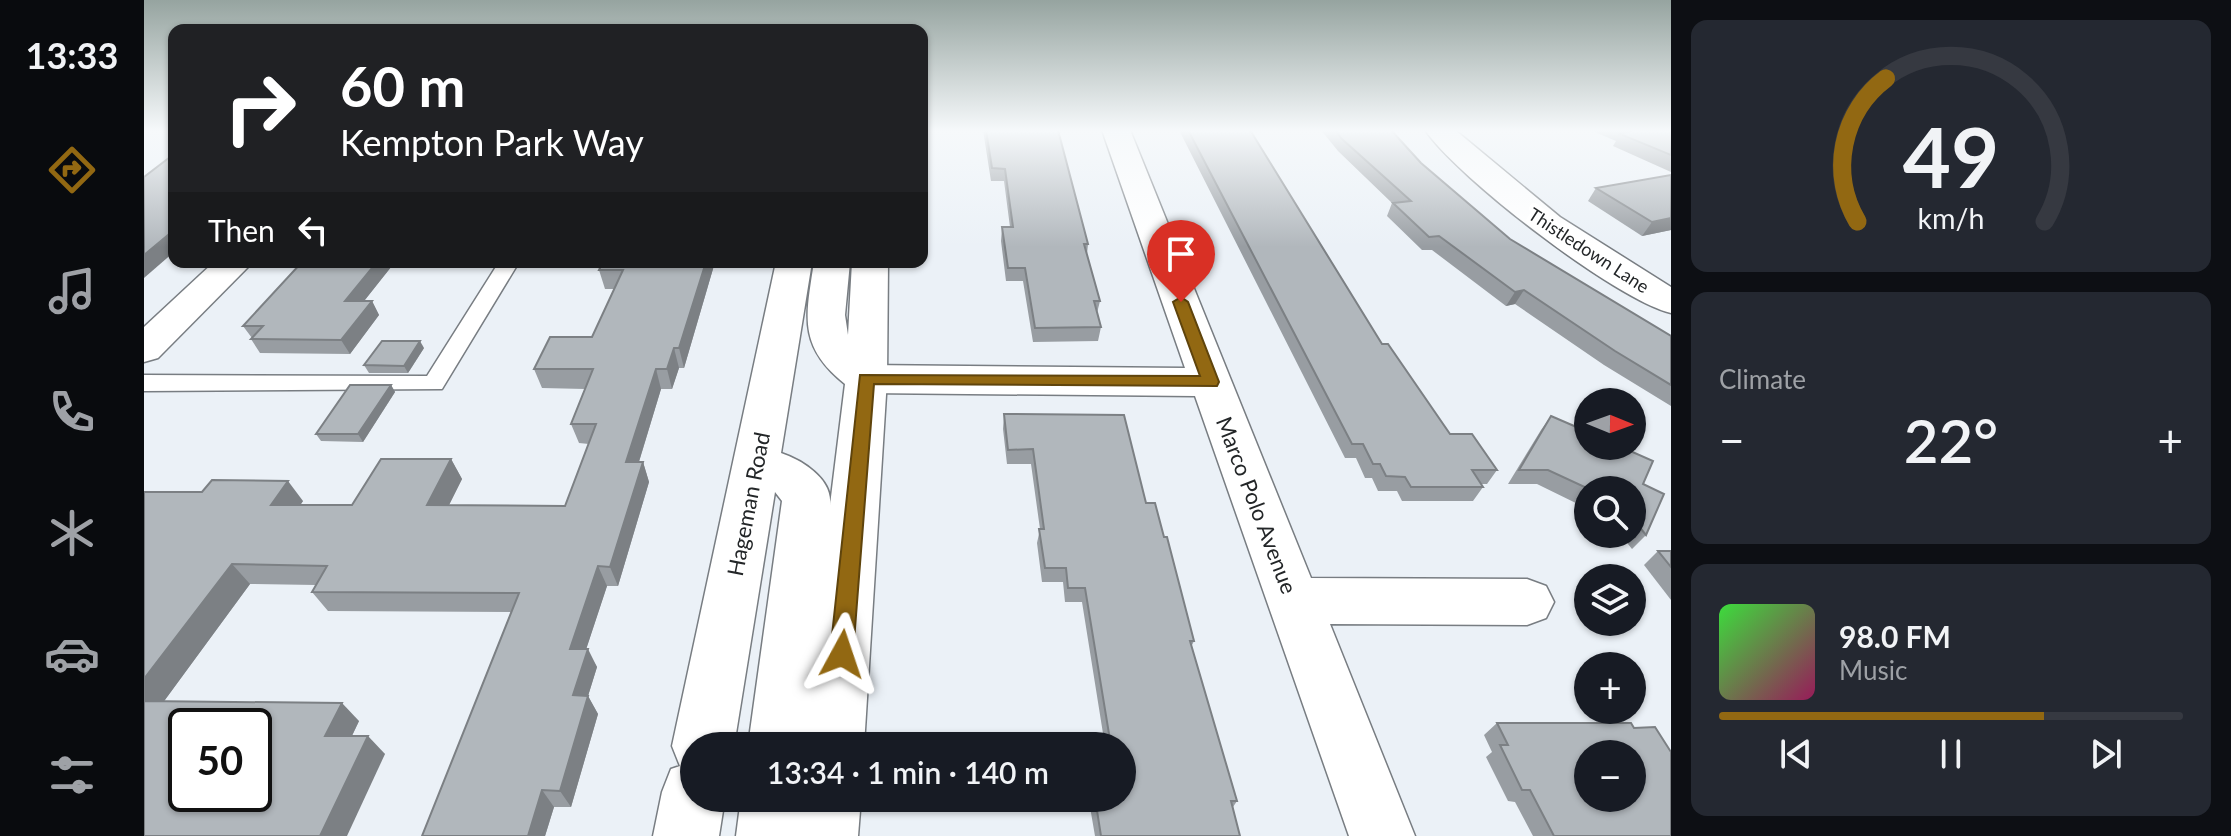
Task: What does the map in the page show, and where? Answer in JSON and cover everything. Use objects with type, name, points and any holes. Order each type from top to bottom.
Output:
[{"type":"street","name":"Marco Polo Avenue","points":[[1131,169],[1382,836]]},
{"type":"street","name":"Thistledown Lane","points":[[1479,169],[1534,215],[1671,302]]},
{"type":"street","points":[[144,349],[229,268]]},
{"type":"street","name":"Hageman Road","points":[[706,732],[793,268]]},
{"type":"street","points":[[831,268],[825,337],[840,362],[866,379],[1211,382]]},
{"type":"street","points":[[834,732],[866,379],[870,268]]},
{"type":"street","points":[[756,462],[784,472],[807,496],[781,732]]},
{"type":"street","points":[[1293,601],[1527,602]]},
{"type":"street","points":[[686,836],[690,812]]},
{"type":"street","points":[[769,836],[772,812]]},
{"type":"street","points":[[825,836],[828,812]]},
{"type":"lane","points":[[144,383],[434,384],[505,268]]},
{"type":"building","points":[[154,169],[168,169],[168,235],[144,255],[144,177]]},
{"type":"building","points":[[1005,169],[1068,169],[1100,301],[1094,301],[1101,327],[1035,328],[1025,268],[1008,268],[1002,227],[1013,227]]},
{"type":"building","points":[[1208,169],[1274,169],[1382,344],[1388,344],[1450,434],[1472,434],[1497,470],[1472,470],[1483,487],[1411,487],[1405,477],[1386,476],[1380,464],[1373,464],[1363,444],[1352,444]]},
{"type":"building","points":[[1375,169],[1428,169],[1510,239],[1671,336],[1671,385],[1524,290],[1515,292],[1439,236],[1429,237],[1393,203],[1411,201]]},
{"type":"building","points":[[1671,175],[1671,218],[1652,222],[1596,188]]},
{"type":"building","points":[[296,268],[372,268],[345,301],[372,301],[341,340],[251,339],[263,326],[243,326]]},
{"type":"building","points":[[704,268],[679,348],[674,348],[667,369],[656,369],[626,462],[643,462],[610,567],[598,566],[570,649],[588,649],[573,695],[588,696],[560,791],[542,790],[528,836],[422,836],[519,593],[312,592],[327,566],[232,564],[144,679],[144,492],[202,492],[212,480],[288,481],[271,505],[352,505],[381,459],[451,459],[427,505],[565,506],[596,424],[571,424],[593,369],[534,369],[550,337],[592,337],[623,270],[599,270]]},
{"type":"building","points":[[382,341],[420,341],[404,366],[364,365]]},
{"type":"building","points":[[350,385],[391,385],[358,434],[316,434]]},
{"type":"building","points":[[1004,414],[1124,415],[1146,503],[1155,503],[1164,537],[1167,537],[1194,641],[1190,641],[1237,801],[1231,801],[1240,836],[1101,836],[1097,812],[1136,812],[1136,732],[1109,732],[1085,588],[1068,588],[1066,568],[1045,568],[1039,529],[1044,529],[1033,449],[1008,450]]},
{"type":"building","points":[[1551,416],[1574,426],[1574,460],[1646,458],[1653,461],[1646,477],[1574,476],[1574,482],[1548,470],[1519,470]]},
{"type":"building","points":[[1646,485],[1664,494],[1646,535]]},
{"type":"building","points":[[1658,551],[1671,551],[1671,567]]},
{"type":"building","points":[[144,701],[342,703],[325,736],[368,736],[320,836],[144,836]]},
{"type":"building","points":[[1497,723],[1632,724],[1634,728],[1655,727],[1671,752],[1671,836],[1554,836],[1530,790],[1522,790],[1500,745],[1508,745]]},
{"type":"route","points":[[842,654],[866,379],[1211,382],[1181,302]]}]
